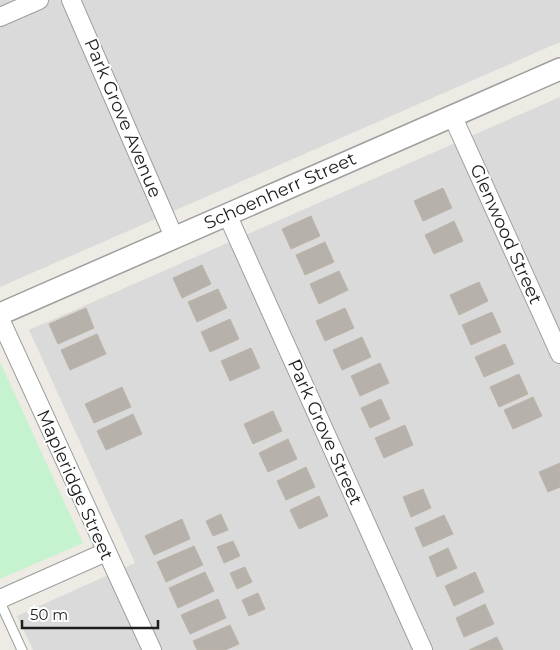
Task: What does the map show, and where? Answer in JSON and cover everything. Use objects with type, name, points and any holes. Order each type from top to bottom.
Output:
[{"type":"street","points":[[0,17],[39,0]]},
{"type":"street","name":"Park Grove Avenue","points":[[71,0],[174,237]]},
{"type":"street","name":"Schoenherr Street","points":[[0,314],[452,115],[560,70]]},
{"type":"street","name":"Glenwood Street","points":[[452,115],[560,354]]},
{"type":"street","name":"Park Grove Street","points":[[227,214],[423,650]]},
{"type":"street","name":"Mapleridge Street","points":[[0,319],[152,650]]},
{"type":"street","points":[[0,600],[106,552]]},
{"type":"lane","points":[[0,600],[22,650]]},
{"type":"shaded area","points":[[0,0],[560,0],[560,42],[0,287]]},
{"type":"shaded area","points":[[560,97],[560,650],[33,650],[17,616],[135,563],[29,330]]},
{"type":"green space","points":[[0,362],[83,543],[0,579]]},
{"type":"building","points":[[443,188],[452,208],[423,221],[414,201]]},
{"type":"building","points":[[311,216],[320,236],[291,249],[282,229]]},
{"type":"building","points":[[454,221],[463,241],[434,254],[425,235]]},
{"type":"building","points":[[325,242],[334,262],[305,275],[296,255]]},
{"type":"building","points":[[202,265],[211,284],[182,298],[173,278]]},
{"type":"building","points":[[339,271],[348,290],[319,304],[310,284]]},
{"type":"building","points":[[479,282],[488,301],[459,315],[450,295]]},
{"type":"building","points":[[218,289],[227,308],[197,322],[188,302]]},
{"type":"building","points":[[86,308],[94,328],[58,344],[49,324]]},
{"type":"building","points":[[345,308],[354,328],[325,341],[316,321]]},
{"type":"building","points":[[492,312],[501,332],[471,345],[462,325]]},
{"type":"building","points":[[230,319],[239,339],[210,352],[201,332]]},
{"type":"building","points":[[97,334],[106,354],[70,370],[61,350]]},
{"type":"building","points":[[362,337],[371,357],[342,370],[333,350]]},
{"type":"building","points":[[505,344],[514,364],[484,377],[475,357]]},
{"type":"building","points":[[251,348],[260,368],[230,381],[221,361]]},
{"type":"building","points":[[380,363],[389,383],[360,396],[351,376]]},
{"type":"building","points":[[519,374],[528,394],[499,407],[490,387]]},
{"type":"building","points":[[122,387],[131,407],[94,423],[85,404]]},
{"type":"building","points":[[533,397],[542,416],[513,429],[504,410]]},
{"type":"building","points":[[381,399],[390,419],[370,428],[361,408]]},
{"type":"building","points":[[273,411],[282,431],[253,444],[244,424]]},
{"type":"building","points":[[133,414],[142,434],[106,450],[97,431]]},
{"type":"building","points":[[405,425],[413,445],[384,458],[375,438]]},
{"type":"building","points":[[288,439],[297,459],[268,472],[259,453]]},
{"type":"building","points":[[560,463],[560,487],[548,492],[539,472]]},
{"type":"building","points":[[306,467],[315,487],[286,500],[277,481]]},
{"type":"building","points":[[423,489],[431,508],[411,517],[403,497]]},
{"type":"building","points":[[319,496],[328,516],[299,529],[290,510]]},
{"type":"building","points":[[221,514],[228,530],[213,536],[206,521]]},
{"type":"building","points":[[444,515],[453,534],[423,547],[415,528]]},
{"type":"building","points":[[182,519],[190,539],[154,555],[145,536]]},
{"type":"building","points":[[233,541],[240,556],[224,563],[217,547]]},
{"type":"building","points":[[194,546],[203,565],[166,582],[157,562]]},
{"type":"building","points":[[448,548],[457,568],[437,577],[429,557]]},
{"type":"building","points":[[245,567],[252,582],[237,589],[230,573]]},
{"type":"building","points":[[205,572],[214,591],[178,608],[169,588]]},
{"type":"building","points":[[475,572],[484,592],[454,606],[445,586]]},
{"type":"building","points":[[258,593],[265,609],[249,616],[242,600]]},
{"type":"building","points":[[218,599],[226,618],[190,634],[181,615]]},
{"type":"building","points":[[485,604],[494,624],[464,637],[456,618]]},
{"type":"building","points":[[230,625],[239,644],[225,650],[197,650],[193,641]]},
{"type":"building","points":[[497,637],[503,650],[469,650]]}]
